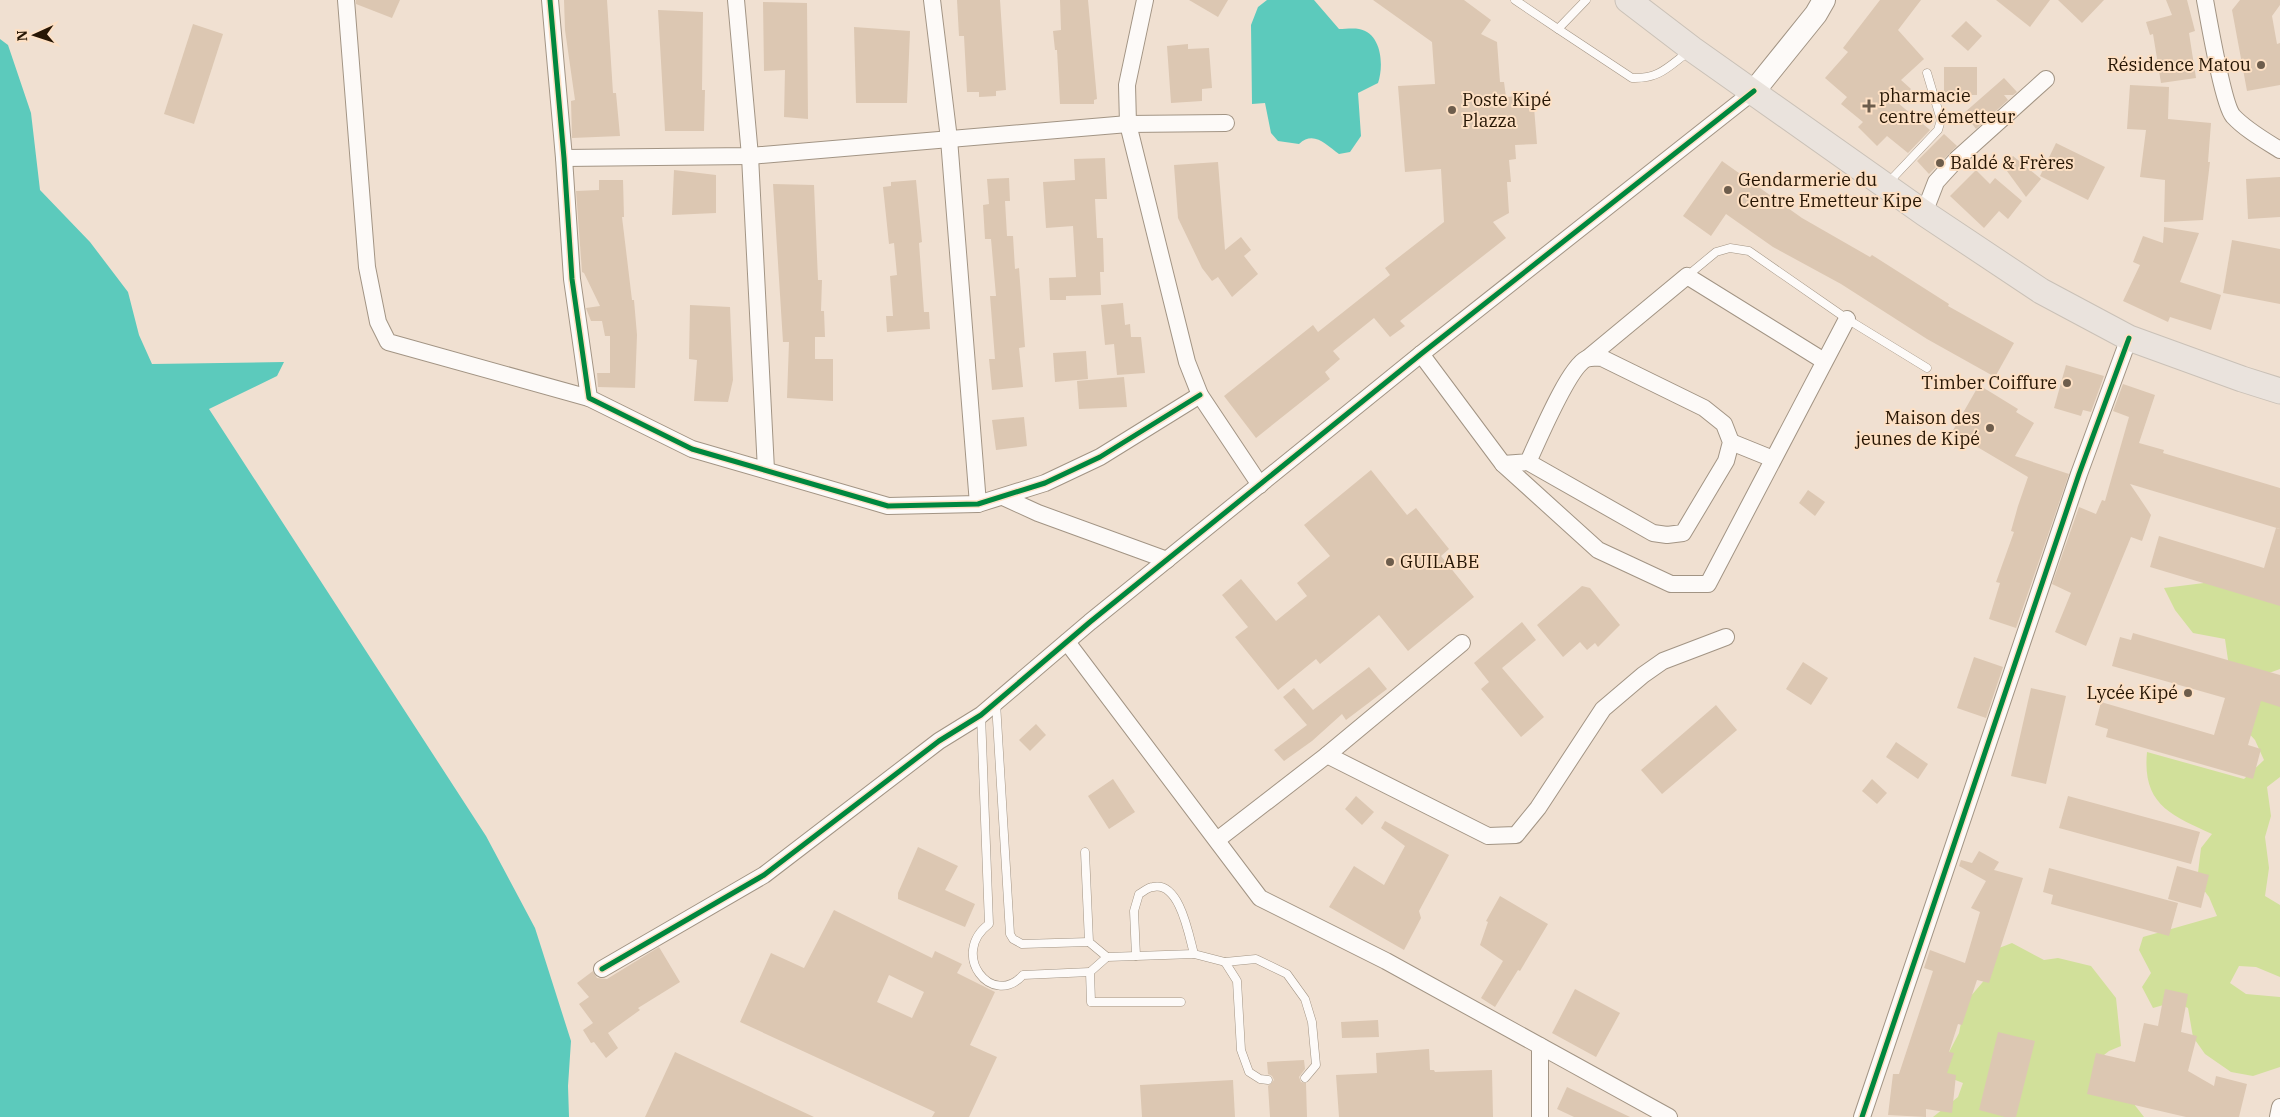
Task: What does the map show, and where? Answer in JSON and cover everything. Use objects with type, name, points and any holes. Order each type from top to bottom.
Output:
[{"type":"main road","points":[[1628,0],[1692,49],[1924,213],[2041,291],[2129,338],[2280,391]]},
{"type":"main road","points":[[1754,91],[1816,14],[1824,0]]},
{"type":"street","points":[[346,0],[367,268],[378,322],[388,342],[589,398],[692,449],[888,506],[978,504],[1045,484],[1100,456],[1200,395]]},
{"type":"street","points":[[550,0],[564,158],[572,279],[589,398]]},
{"type":"street","points":[[736,0],[750,156],[766,470]]},
{"type":"street","points":[[932,0],[949,139],[978,504]]},
{"type":"street","points":[[1144,0],[1127,85],[1128,124],[1188,362],[1200,395],[1260,484]]},
{"type":"street","points":[[2205,0],[2220,76],[2232,115],[2256,136],[2280,150]]},
{"type":"street","points":[[1924,213],[1936,182],[1957,160],[2046,79]]},
{"type":"street","points":[[602,969],[764,875],[939,741],[981,716],[1067,642],[1260,484],[1754,91]]},
{"type":"street","points":[[564,158],[750,156],[1128,124],[1226,123]]},
{"type":"street","points":[[1528,462],[1569,378],[1580,363],[1687,276],[1824,361]]},
{"type":"street","points":[[1422,354],[1503,464],[1598,550],[1671,584],[1708,584],[1847,319]]},
{"type":"street","points":[[1862,1117],[2079,474],[2129,338]]},
{"type":"street","points":[[1503,464],[1528,462],[1653,533],[1667,535],[1683,533],[1726,461],[1731,442],[1724,424],[1704,408],[1602,358],[1588,358]]},
{"type":"street","points":[[1731,442],[1773,459]]},
{"type":"street","points":[[1003,497],[1038,513],[1167,560]]},
{"type":"street","points":[[1327,755],[1488,836],[1516,835],[1538,808],[1604,709],[1643,675],[1663,661],[1726,637]]},
{"type":"street","points":[[1067,642],[1260,898],[1386,962],[1670,1117]]},
{"type":"street","points":[[1217,840],[1327,755],[1462,642]]},
{"type":"street","points":[[1540,1046],[1540,1117]]},
{"type":"street","points":[[2278,1117],[2280,1107]]},
{"type":"lane","points":[[1515,0],[1632,78],[1644,78],[1660,74],[1692,49]]},
{"type":"lane","points":[[1558,29],[1586,0]]},
{"type":"lane","points":[[1886,185],[1938,130],[1941,120],[1927,73]]},
{"type":"lane","points":[[1687,276],[1716,252],[1730,248],[1749,252],[1847,319],[1927,368]]},
{"type":"lane","points":[[996,703],[1010,934],[1022,944],[1089,942],[1108,957]]},
{"type":"lane","points":[[981,716],[989,924],[976,936],[973,945],[973,962],[977,971],[989,982],[1006,986],[1014,985],[1023,975],[1090,972],[1108,957],[1194,954],[1224,962],[1256,959],[1287,974],[1305,999],[1312,1022],[1316,1065],[1305,1078]]},
{"type":"lane","points":[[1086,852],[1089,942]]},
{"type":"lane","points":[[1136,956],[1134,912],[1139,894],[1152,886],[1163,887],[1172,895],[1185,916],[1194,954]]},
{"type":"lane","points":[[1224,962],[1237,981],[1241,1050],[1249,1072],[1260,1079],[1268,1080]]},
{"type":"lane","points":[[1090,972],[1091,1002],[1181,1002]]},
{"type":"green space","points":[[2204,583],[2280,583],[2280,669],[2269,673],[2229,667],[2225,639],[2193,633],[2175,610],[2164,588]]},
{"type":"green space","points":[[2280,687],[2280,777],[2267,787],[2271,816],[2265,837],[2269,868],[2265,896],[2280,905],[2280,977],[2256,967],[2239,966],[2230,983],[2246,994],[2280,997],[2280,1067],[2253,1076],[2231,1072],[2205,1054],[2193,1037],[2188,1008],[2174,1002],[2153,1008],[2142,987],[2151,973],[2139,950],[2143,937],[2217,916],[2209,897],[2197,881],[2201,848],[2212,834],[2172,813],[2154,796],[2149,784],[2147,752],[2244,779],[2264,760],[2255,740],[2244,728],[2242,713]]},
{"type":"green space","points":[[2012,943],[2044,960],[2058,958],[2091,966],[2116,998],[2121,1046],[2109,1051],[2099,1059],[2144,1117],[1933,1117],[1958,1097],[1963,1083],[1945,1076],[1946,1058],[1959,1033],[1965,1003],[1987,977],[1999,948]]},
{"type":"water","points":[[1267,0],[1314,0],[1339,29],[1359,29],[1367,32],[1377,43],[1381,59],[1380,76],[1378,83],[1358,93],[1361,136],[1350,152],[1339,154],[1320,140],[1310,138],[1299,144],[1278,141],[1271,133],[1265,103],[1252,104],[1251,25],[1258,7]]},
{"type":"water","points":[[0,39],[8,45],[31,113],[40,190],[90,242],[128,292],[139,335],[152,364],[284,362],[277,376],[209,409],[486,836],[535,928],[571,1041],[568,1086],[569,1117],[0,1117]]},
{"type":"building","points":[[356,0],[400,0],[392,18],[356,4]]},
{"type":"building","points":[[564,0],[607,0],[613,93],[616,93],[620,136],[572,138],[571,101],[575,100],[565,30]]},
{"type":"building","points":[[957,0],[1000,0],[1006,90],[996,91],[996,96],[979,97],[979,92],[967,92],[964,36],[959,36]]},
{"type":"building","points":[[1060,0],[1088,0],[1097,99],[1094,100],[1094,104],[1060,104],[1057,50],[1055,50],[1053,31],[1061,30]]},
{"type":"building","points":[[1189,0],[1228,0],[1218,17]]},
{"type":"building","points":[[1373,0],[1464,0],[1491,20],[1481,34],[1497,42],[1500,82],[1504,82],[1506,97],[1533,95],[1537,144],[1515,145],[1516,159],[1509,160],[1511,182],[1507,182],[1509,213],[1493,222],[1506,238],[1400,321],[1405,326],[1390,337],[1374,318],[1333,351],[1340,359],[1325,372],[1330,379],[1256,438],[1224,396],[1313,325],[1318,332],[1390,275],[1385,268],[1444,222],[1441,169],[1405,172],[1398,86],[1435,84],[1432,42]]},
{"type":"building","points":[[1880,0],[1921,0],[1898,30],[1924,59],[1901,80],[1911,89],[1898,103],[1930,130],[1908,153],[1887,136],[1877,146],[1858,127],[1863,122],[1841,104],[1847,97],[1825,78],[1848,52],[1843,48]]},
{"type":"building","points":[[1996,0],[2050,0],[2030,27]]},
{"type":"building","points":[[2058,0],[2104,0],[2082,23]]},
{"type":"building","points":[[2166,0],[2187,0],[2195,31],[2189,33],[2196,78],[2161,83],[2153,34],[2150,35],[2146,22],[2172,15]]},
{"type":"building","name":"Résidence Matou","points":[[2240,0],[2280,0],[2280,5],[2272,16],[2277,44],[2280,43],[2280,85],[2247,91],[2232,10]]},
{"type":"building","points":[[763,2],[807,3],[808,119],[784,117],[785,70],[764,71]]},
{"type":"building","points":[[658,10],[703,12],[702,90],[705,90],[704,131],[665,131]]},
{"type":"building","points":[[1966,21],[1982,36],[1968,51],[1951,36]]},
{"type":"building","points":[[193,24],[223,34],[194,124],[164,114]]},
{"type":"building","points":[[854,27],[910,31],[907,103],[856,103]]},
{"type":"building","points":[[1188,44],[1188,49],[1209,48],[1212,88],[1202,89],[1202,101],[1171,103],[1167,46]]},
{"type":"building","points":[[1944,67],[1977,67],[1977,95],[1944,95]]},
{"type":"building","points":[[2004,78],[2017,92],[2013,95],[2004,95],[2008,100],[1976,129],[1964,113]]},
{"type":"building","points":[[2130,85],[2169,87],[2168,119],[2211,123],[2208,162],[2210,162],[2203,220],[2164,222],[2165,180],[2140,177],[2146,130],[2127,129]]},
{"type":"building","points":[[1944,134],[1957,146],[1929,174],[1917,161]]},
{"type":"building","points":[[2056,143],[2105,167],[2088,200],[2040,176]]},
{"type":"building","points":[[2013,156],[2041,179],[2026,197],[2004,167]]},
{"type":"building","points":[[1105,158],[1107,199],[1095,199],[1097,238],[1103,238],[1104,272],[1100,272],[1101,295],[1066,296],[1066,300],[1050,300],[1049,278],[1076,277],[1073,226],[1046,228],[1043,182],[1075,180],[1074,159]]},
{"type":"building","points":[[1722,161],[1802,218],[1870,257],[1872,255],[1949,304],[1948,306],[2014,343],[1995,377],[1927,339],[1841,284],[1773,247],[1726,214],[1711,236],[1683,216]]},
{"type":"building","points":[[1218,162],[1225,250],[1241,237],[1251,250],[1244,256],[1258,274],[1232,297],[1218,277],[1212,281],[1202,268],[1178,218],[1174,165]]},
{"type":"building","points":[[674,170],[716,175],[716,213],[672,215]]},
{"type":"building","points":[[1976,170],[1990,184],[1995,178],[2022,201],[2008,219],[1999,211],[1984,228],[1950,196]]},
{"type":"building","points":[[2280,177],[2280,217],[2248,219],[2246,179]]},
{"type":"building","points":[[1009,178],[1010,201],[1005,201],[1007,236],[1013,236],[1015,269],[1019,268],[1025,347],[1019,348],[1023,387],[992,390],[989,359],[995,359],[990,296],[996,296],[991,239],[985,239],[983,205],[989,204],[987,179]]},
{"type":"building","points":[[599,180],[623,180],[624,217],[622,217],[637,335],[635,388],[598,387],[597,373],[610,373],[610,336],[605,336],[602,321],[591,321],[586,308],[600,306],[582,272],[576,191],[599,190]]},
{"type":"building","points":[[916,180],[922,242],[919,243],[924,312],[929,312],[930,329],[887,332],[886,316],[893,316],[890,276],[897,275],[894,243],[889,244],[883,187],[891,186],[891,182]]},
{"type":"building","points":[[773,184],[814,185],[818,280],[822,280],[821,311],[824,311],[825,337],[815,337],[815,359],[833,359],[833,401],[787,398],[789,342],[783,342]]},
{"type":"building","points":[[2164,227],[2199,233],[2180,282],[2221,295],[2211,330],[2170,317],[2168,322],[2123,301],[2140,265],[2133,262],[2143,236],[2163,243]]},
{"type":"building","points":[[2232,240],[2280,249],[2280,304],[2223,293]]},
{"type":"building","points":[[1123,303],[1125,325],[1130,324],[1131,337],[1141,337],[1145,373],[1117,375],[1114,344],[1105,345],[1101,305]]},
{"type":"building","points":[[690,305],[730,307],[733,380],[728,402],[694,401],[697,360],[689,359]]},
{"type":"building","points":[[1086,351],[1088,379],[1055,382],[1053,353]]},
{"type":"building","points":[[2066,365],[2104,376],[2091,412],[2083,410],[2081,416],[2054,408]]},
{"type":"building","points":[[1124,377],[1127,407],[1079,409],[1077,381]]},
{"type":"building","points":[[2123,384],[2155,395],[2139,443],[2164,450],[2163,453],[2280,488],[2280,529],[2130,484],[2151,515],[2142,541],[2131,537],[2086,646],[2055,632],[2071,593],[2052,584],[2079,507],[2096,514],[2102,500],[2105,501],[2129,417],[2113,411]]},
{"type":"building","points":[[1979,385],[2018,409],[2016,412],[2034,423],[2015,456],[2069,474],[2016,628],[1989,619],[2000,583],[1996,582],[2014,532],[2011,531],[2028,477],[1952,432]]},
{"type":"building","points":[[1024,417],[1027,446],[996,450],[992,420]]},
{"type":"building","name":"GUILABE","points":[[1371,470],[1407,515],[1416,508],[1449,549],[1441,556],[1474,597],[1408,651],[1379,615],[1320,664],[1316,659],[1278,690],[1235,637],[1248,627],[1222,595],[1241,579],[1276,621],[1307,596],[1297,583],[1330,556],[1304,525]]},
{"type":"building","points":[[1808,490],[1825,502],[1815,516],[1799,503]]},
{"type":"building","points":[[2276,528],[2280,529],[2280,606],[2150,567],[2159,536],[2264,568]]},
{"type":"building","points":[[1582,586],[1590,588],[1620,625],[1598,647],[1595,643],[1587,650],[1580,642],[1563,657],[1537,625]]},
{"type":"building","points":[[1522,622],[1536,640],[1502,668],[1544,717],[1521,737],[1481,689],[1489,682],[1474,663]]},
{"type":"building","points":[[2133,633],[2280,675],[2280,707],[2261,701],[2248,745],[2261,749],[2253,779],[2106,737],[2108,729],[2095,725],[2101,702],[2214,735],[2225,698],[2112,666],[2120,637],[2131,640]]},
{"type":"building","points":[[1974,657],[2003,667],[1986,718],[1957,708]]},
{"type":"building","points":[[1803,662],[1828,678],[1811,705],[1786,689]]},
{"type":"building","points":[[1369,667],[1387,689],[1346,720],[1342,714],[1312,741],[1284,761],[1274,750],[1307,725],[1283,697],[1294,688],[1313,710]]},
{"type":"building","points":[[2031,688],[2066,696],[2046,784],[2011,776]]},
{"type":"building","points":[[1716,705],[1737,730],[1662,794],[1641,770]]},
{"type":"building","points":[[1036,724],[1046,735],[1030,751],[1019,740]]},
{"type":"building","points":[[1896,742],[1928,764],[1918,779],[1886,757]]},
{"type":"building","points":[[1113,779],[1135,812],[1109,829],[1088,796]]},
{"type":"building","points":[[1872,779],[1887,793],[1877,804],[1862,791]]},
{"type":"building","points":[[1356,796],[1374,812],[1362,825],[1345,809]]},
{"type":"building","points":[[2068,796],[2200,832],[2191,864],[2059,828]]},
{"type":"building","points":[[1385,821],[1449,855],[1419,911],[1421,918],[1404,950],[1329,907],[1354,866],[1384,885],[1405,846],[1381,828]]},
{"type":"building","points":[[918,847],[958,866],[945,890],[975,904],[965,927],[898,899],[898,893]]},
{"type":"building","points":[[1979,851],[1999,862],[1994,870],[2023,878],[1989,983],[1977,980],[1962,1025],[1958,1024],[1949,1052],[1954,1053],[1947,1073],[1956,1075],[1952,1113],[1926,1109],[1926,1117],[1888,1115],[1893,1074],[1899,1074],[1933,971],[1924,968],[1930,950],[1965,963],[1980,912],[1971,908],[1986,881],[1959,866],[1961,860],[1972,863]]},
{"type":"building","points":[[2177,866],[2209,875],[2201,908],[2168,899]]},
{"type":"building","points":[[2049,868],[2178,903],[2169,936],[2051,904],[2053,895],[2043,892]]},
{"type":"building","points":[[1500,896],[1548,924],[1520,971],[1518,970],[1495,1007],[1481,998],[1503,961],[1480,945],[1488,922],[1486,921]]},
{"type":"building","points":[[834,910],[932,958],[935,951],[962,964],[957,973],[995,992],[970,1045],[997,1057],[969,1117],[932,1117],[935,1112],[740,1022],[771,953],[804,968]],"holes":[[[889,975],[924,992],[912,1018],[877,1002]]]},
{"type":"building","points":[[659,947],[680,982],[638,1008],[640,1010],[608,1033],[618,1048],[606,1058],[594,1042],[591,1043],[583,1030],[593,1023],[579,1004],[589,997],[577,983],[593,971],[597,978],[607,979]]},
{"type":"building","points":[[1575,989],[1620,1013],[1596,1057],[1552,1033]]},
{"type":"building","points":[[2165,989],[2188,994],[2181,1032],[2197,1036],[2188,1071],[2214,1086],[2216,1076],[2247,1084],[2239,1117],[2186,1117],[2087,1094],[2096,1053],[2135,1062],[2144,1023],[2158,1026]]},
{"type":"building","points":[[1378,1020],[1379,1037],[1342,1038],[1341,1022]]},
{"type":"building","points":[[1998,1032],[2035,1041],[2016,1117],[2005,1117],[1979,1110]]},
{"type":"building","points":[[1429,1049],[1430,1070],[1435,1072],[1492,1070],[1493,1117],[1339,1117],[1336,1075],[1377,1073],[1376,1053]]},
{"type":"building","points":[[675,1052],[814,1117],[645,1117]]},
{"type":"building","points":[[1304,1060],[1305,1069],[1299,1077],[1301,1082],[1306,1083],[1307,1117],[1270,1117],[1268,1086],[1274,1080],[1268,1074],[1267,1062]]},
{"type":"building","points":[[1233,1080],[1235,1117],[1142,1117],[1140,1085]]},
{"type":"building","points":[[1567,1087],[1630,1117],[1574,1117],[1557,1109]]},
{"type":"cycle path","points":[[550,0],[564,158],[572,279],[589,398],[692,449],[888,506],[978,504],[1045,483],[1100,457],[1200,395]]},
{"type":"cycle path","points":[[602,969],[764,875],[939,741],[981,715],[1090,622],[1421,354],[1754,91]]},
{"type":"cycle path","points":[[1862,1117],[2079,474],[2129,338]]},
{"type":"place","name":"Résidence Matou","points":[[2261,65]]},
{"type":"place","name":"pharmacie centre émetteur","points":[[1869,106]]},
{"type":"place","name":"Poste Kipé Plazza","points":[[1452,110]]},
{"type":"place","name":"Baldé & Frères","points":[[1940,163]]},
{"type":"place","name":"Gendarmerie du Centre Emetteur Kipe","points":[[1728,190]]},
{"type":"place","name":"Timber Coiffure","points":[[2067,383]]},
{"type":"place","name":"Maison des jeunes de Kipé","points":[[1990,428]]},
{"type":"place","name":"GUILABE","points":[[1390,562]]},
{"type":"place","name":"Lycée Kipé","points":[[2188,693]]}]
